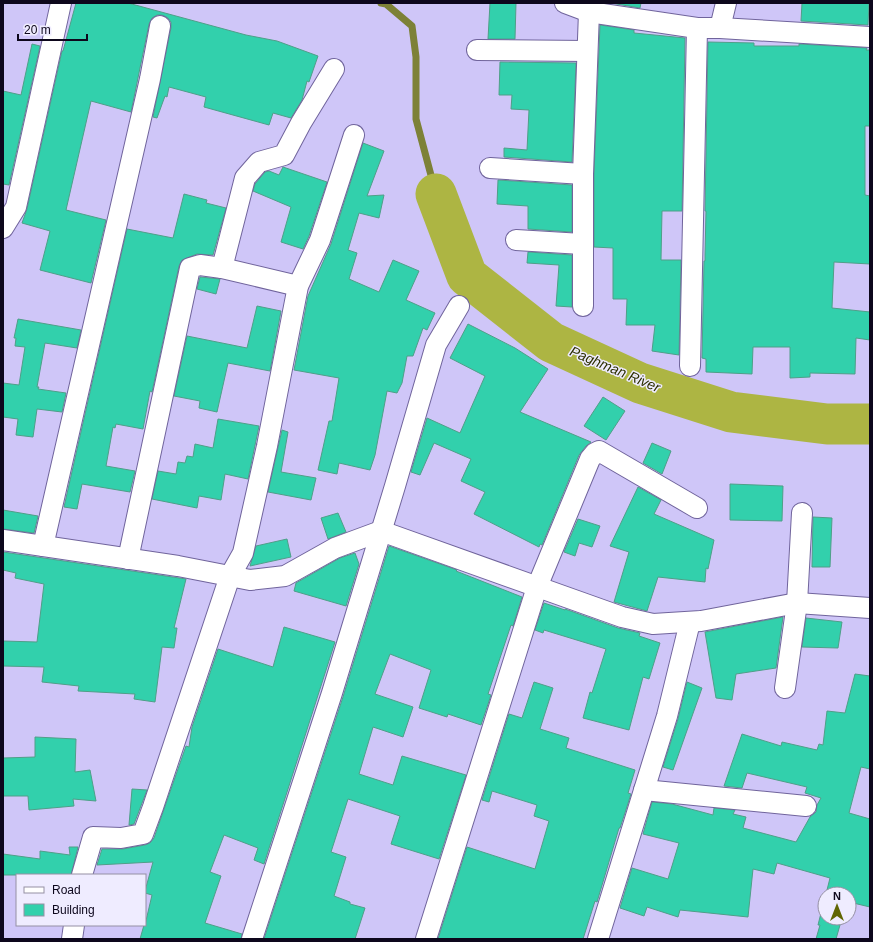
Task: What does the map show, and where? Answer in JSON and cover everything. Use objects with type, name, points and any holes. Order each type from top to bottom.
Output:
[{"type":"street","points":[[3,228],[16,207],[61,3]]},
{"type":"street","points":[[565,3],[589,12],[696,28],[720,28],[870,37]]},
{"type":"street","points":[[720,28],[726,3]]},
{"type":"street","points":[[583,306],[583,174],[589,12]]},
{"type":"street","points":[[43,546],[148,87],[160,26]]},
{"type":"street","points":[[690,366],[696,28]]},
{"type":"street","points":[[477,50],[587,51]]},
{"type":"street","points":[[222,268],[245,178],[259,162],[284,155],[301,123],[334,69]]},
{"type":"street","points":[[82,874],[92,837],[121,838],[143,834],[230,576],[243,553],[267,446],[298,286],[320,240],[354,135]]},
{"type":"street","points":[[490,168],[583,174]]},
{"type":"street","points":[[516,240],[582,244]]},
{"type":"street","points":[[128,559],[190,268],[200,265],[222,268],[298,286]]},
{"type":"street","points":[[252,939],[332,693],[436,345],[459,306]]},
{"type":"street","points":[[426,939],[537,586],[590,459],[599,451],[697,508]]},
{"type":"street","points":[[784,688],[797,602],[802,513]]},
{"type":"street","points":[[3,540],[128,559],[250,580],[285,576],[335,548],[381,530],[622,617],[653,624],[701,621],[797,602],[870,608]]},
{"type":"street","points":[[598,939],[667,716],[690,622]]},
{"type":"street","points":[[644,790],[806,806]]},
{"type":"street","points":[[72,939],[74,926]]},
{"type":"building","points":[[76,3],[128,3],[246,35],[277,41],[318,56],[309,82],[307,81],[302,100],[291,118],[273,113],[269,125],[204,107],[206,97],[169,87],[167,97],[165,96],[157,118],[153,117],[171,22],[168,18],[162,15],[157,15],[152,18],[149,24],[131,112],[91,101],[66,210],[106,220],[91,283],[40,270],[50,231],[22,223],[27,209],[62,51]]},
{"type":"building","points":[[490,3],[516,3],[515,39],[488,39]]},
{"type":"building","points":[[611,3],[641,3],[640,8]]},
{"type":"building","points":[[802,3],[869,3],[868,25],[801,21]]},
{"type":"building","points":[[600,25],[634,30],[634,33],[685,38],[682,211],[662,211],[661,260],[681,260],[679,355],[652,351],[655,325],[626,325],[627,299],[613,299],[613,248],[594,247],[594,174]]},
{"type":"building","points":[[708,42],[754,43],[754,46],[799,46],[799,44],[867,48],[866,50],[870,50],[870,126],[865,126],[865,195],[870,196],[870,264],[834,262],[832,308],[870,312],[870,340],[856,338],[855,374],[810,373],[810,377],[790,378],[790,347],[753,347],[752,374],[706,372],[706,359],[702,358],[706,211]]},
{"type":"building","points":[[32,44],[40,46],[9,185],[3,184],[3,91],[21,95]]},
{"type":"building","points":[[500,62],[576,63],[572,162],[504,157],[504,148],[527,150],[529,110],[511,109],[512,95],[499,95]]},
{"type":"building","points":[[363,143],[384,151],[367,196],[384,195],[379,218],[359,213],[348,250],[357,253],[349,279],[379,292],[393,260],[419,271],[406,300],[435,313],[427,330],[423,328],[413,356],[407,356],[402,383],[397,393],[387,391],[375,455],[370,470],[339,463],[337,474],[318,470],[329,421],[332,421],[339,378],[294,370],[308,296],[331,244]]},
{"type":"building","points":[[283,167],[327,182],[309,236],[303,249],[281,242],[291,207],[253,191],[255,184],[265,172],[269,171],[279,175]]},
{"type":"building","points":[[498,180],[572,185],[572,232],[528,229],[528,206],[497,204]]},
{"type":"building","points":[[184,194],[207,200],[206,203],[226,208],[213,255],[197,254],[182,260],[179,266],[152,392],[150,391],[143,429],[116,424],[115,428],[113,427],[106,466],[135,471],[130,492],[82,484],[77,509],[64,507],[127,229],[173,238]]},
{"type":"building","points":[[528,252],[572,255],[572,307],[556,306],[559,265],[527,263]]},
{"type":"building","points":[[200,277],[220,279],[216,294],[197,289]]},
{"type":"building","points":[[257,306],[281,311],[270,371],[228,363],[217,412],[199,408],[200,401],[174,396],[187,336],[247,348]]},
{"type":"building","points":[[18,319],[81,330],[77,348],[45,343],[37,387],[39,387],[38,389],[66,393],[62,412],[37,409],[33,437],[16,435],[18,419],[3,417],[3,383],[19,385],[25,347],[15,346],[16,338],[14,338]]},
{"type":"building","points":[[468,324],[515,348],[548,369],[520,412],[591,442],[579,455],[542,545],[540,544],[539,547],[474,514],[485,492],[461,481],[471,459],[434,443],[420,475],[411,472],[427,418],[460,433],[485,376],[450,358]]},
{"type":"building","points":[[603,397],[625,411],[606,440],[584,426]]},
{"type":"building","points":[[218,419],[259,426],[248,479],[225,474],[221,500],[199,496],[197,508],[152,499],[158,471],[176,474],[178,462],[185,463],[187,456],[193,457],[195,444],[213,448]]},
{"type":"building","points":[[282,430],[288,432],[281,472],[316,478],[311,500],[268,492]]},
{"type":"building","points":[[652,443],[671,451],[662,474],[643,463]]},
{"type":"building","points":[[730,484],[783,486],[782,521],[730,520]]},
{"type":"building","points":[[638,487],[661,500],[654,514],[714,540],[708,569],[706,568],[705,582],[658,577],[647,611],[614,602],[629,552],[610,546]]},
{"type":"building","points":[[3,510],[38,516],[34,533],[3,529]]},
{"type":"building","points":[[338,513],[346,532],[328,539],[321,518]]},
{"type":"building","points":[[813,517],[832,518],[830,567],[812,567]]},
{"type":"building","points":[[578,519],[600,526],[592,547],[579,543],[575,556],[564,552]]},
{"type":"building","points":[[287,539],[291,557],[250,566],[256,546]]},
{"type":"building","points":[[389,546],[457,570],[456,571],[522,597],[488,694],[491,695],[481,725],[448,714],[447,717],[419,708],[431,670],[390,654],[375,694],[413,707],[403,737],[373,727],[359,774],[393,785],[402,756],[466,775],[439,859],[391,844],[400,816],[348,799],[331,852],[346,857],[334,896],[350,902],[350,904],[365,908],[355,939],[264,939],[343,697]]},
{"type":"building","points":[[3,552],[186,579],[174,628],[177,628],[174,648],[162,647],[155,702],[134,699],[135,694],[78,691],[79,686],[42,682],[44,667],[3,666],[3,641],[37,642],[44,584],[15,578],[16,573],[3,570]]},
{"type":"building","points":[[355,553],[359,564],[346,606],[294,591],[296,583],[340,558]]},
{"type":"building","points":[[544,603],[618,628],[640,633],[639,636],[660,643],[649,679],[643,677],[629,730],[583,718],[590,692],[592,693],[606,649],[544,630],[543,633],[535,630]]},
{"type":"building","points":[[783,617],[776,668],[736,674],[732,700],[716,698],[705,632]]},
{"type":"building","points":[[806,618],[842,622],[838,648],[802,647]]},
{"type":"building","points":[[284,627],[335,642],[264,864],[254,860],[258,848],[224,835],[210,872],[221,876],[205,923],[242,934],[241,939],[140,939],[144,926],[146,926],[152,895],[146,893],[146,887],[153,862],[97,865],[102,849],[123,849],[145,845],[150,843],[154,838],[186,746],[189,747],[192,727],[218,649],[273,667]]},
{"type":"building","points":[[855,674],[870,676],[870,769],[861,767],[849,813],[870,819],[870,907],[857,904],[857,886],[828,886],[830,878],[777,863],[774,874],[753,869],[748,917],[680,910],[678,917],[647,907],[644,916],[620,908],[632,868],[668,879],[679,843],[643,834],[652,802],[672,804],[713,815],[714,808],[735,810],[733,814],[746,817],[743,828],[796,842],[810,817],[816,812],[817,805],[821,798],[805,793],[807,787],[747,773],[742,788],[724,786],[742,734],[781,746],[782,742],[817,750],[819,744],[823,745],[827,711],[845,713]]},
{"type":"building","points":[[534,682],[553,688],[540,729],[569,738],[566,748],[635,770],[628,793],[631,794],[619,828],[597,902],[595,901],[583,939],[438,939],[467,847],[535,869],[549,821],[534,816],[537,805],[492,791],[489,802],[482,800],[509,714],[522,718]]},
{"type":"building","points":[[687,682],[702,688],[673,770],[663,767],[678,719]]},
{"type":"building","points":[[35,737],[76,739],[75,772],[90,770],[96,801],[73,799],[74,806],[29,810],[28,796],[3,796],[3,758],[35,757]]},
{"type":"building","points":[[132,789],[147,790],[134,824],[129,825]]},
{"type":"building","points":[[69,847],[78,847],[71,874],[3,875],[3,854],[40,859],[40,851],[70,855]]},
{"type":"building","points":[[820,926],[840,926],[836,939],[816,939]]},
{"type":"waterway","points":[[381,3],[386,4],[412,26],[416,57],[416,119],[436,194]]},
{"type":"waterway","name":"Paghman River","points":[[436,194],[467,276],[551,342],[640,383],[731,412],[827,424],[870,424]]}]
